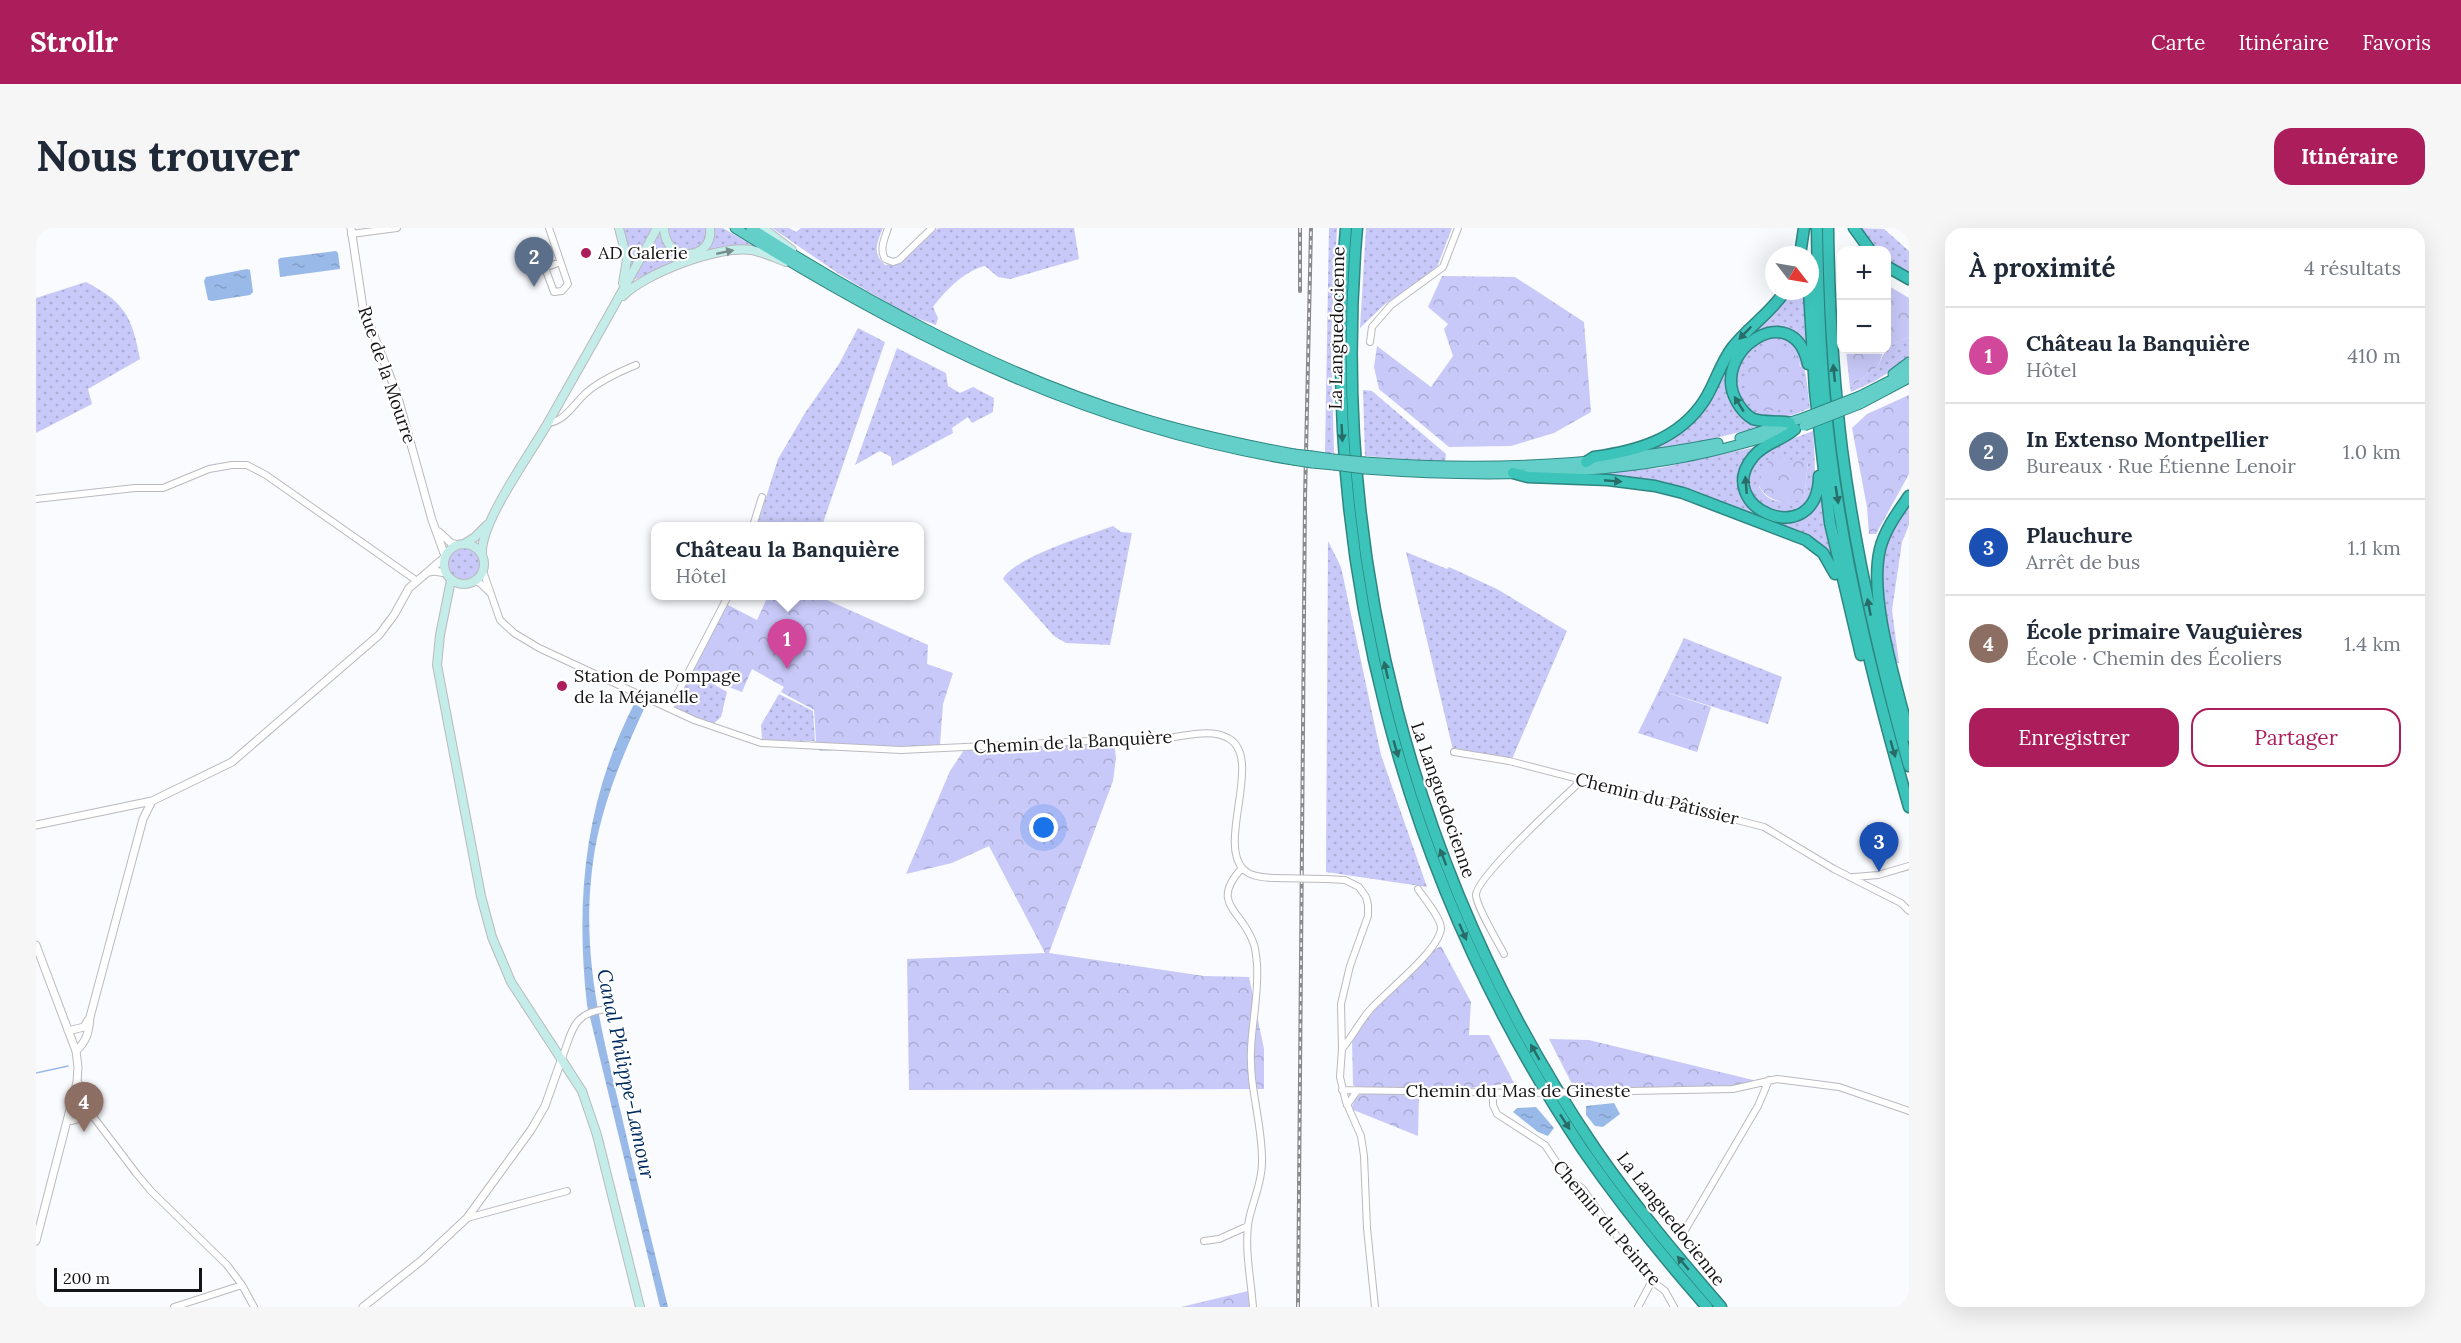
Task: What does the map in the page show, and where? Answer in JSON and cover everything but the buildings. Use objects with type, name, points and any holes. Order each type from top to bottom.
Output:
[{"type":"highway","points":[[735,228],[794,265],[924,337],[1052,394],[1172,435],[1312,460],[1450,474],[1599,469],[1645,464],[1687,457],[1798,424],[1860,400],[1874,397],[1909,378]]},
{"type":"highway","points":[[751,228],[890,311],[964,348],[1084,399],[1174,427],[1293,457]]},
{"type":"highway","name":"La Languedocienne","points":[[1346,228],[1341,300],[1340,365],[1342,436],[1348,507],[1359,590],[1375,671],[1409,794],[1432,859],[1464,937],[1528,1062],[1597,1169],[1656,1247],[1707,1307]]},
{"type":"highway","name":"La Languedocienne","points":[[1357,228],[1351,365],[1353,445],[1359,512],[1371,595],[1386,670],[1409,757],[1430,822],[1484,954],[1548,1074],[1623,1188],[1721,1307]]},
{"type":"highway","points":[[1802,246],[1806,228]]},
{"type":"highway","points":[[1806,228],[1807,246]]},
{"type":"highway","points":[[1817,228],[1823,381],[1843,534],[1877,693],[1909,807]]},
{"type":"highway","points":[[1828,228],[1833,365],[1850,507],[1872,621],[1909,766]]},
{"type":"highway","points":[[1854,228],[1867,246]]},
{"type":"highway","points":[[1891,268],[1909,279]]},
{"type":"highway","points":[[1586,462],[1594,457],[1652,444],[1682,427],[1704,400],[1730,351],[1777,300]]},
{"type":"highway","points":[[1810,300],[1815,392],[1830,523],[1849,611],[1868,681],[1877,693]]},
{"type":"highway","points":[[1798,424],[1753,418],[1740,407],[1733,394],[1731,375],[1740,352],[1757,337],[1767,332],[1786,333],[1803,348],[1815,392]]},
{"type":"highway","points":[[1889,381],[1909,362]]},
{"type":"highway","points":[[1860,400],[1909,371]]},
{"type":"highway","points":[[1874,397],[1879,399],[1909,386]]},
{"type":"highway","points":[[1365,465],[1466,467],[1586,462],[1677,452],[1798,424]]},
{"type":"highway","points":[[1798,424],[1787,436],[1762,448],[1746,468],[1744,482],[1747,495],[1760,512],[1785,519],[1799,514],[1810,506],[1819,483],[1818,454],[1821,446]]},
{"type":"highway","points":[[1513,473],[1528,477],[1608,480],[1672,490],[1796,535],[1812,544],[1829,561],[1849,611]]},
{"type":"highway","points":[[1909,496],[1883,539],[1876,582],[1880,613],[1909,736]]},
{"type":"main road","points":[[618,300],[627,259],[619,228]]},
{"type":"main road","points":[[444,618],[452,600],[483,571],[482,543],[493,517],[657,228]]},
{"type":"main road","points":[[664,228],[668,245],[677,252],[688,254],[698,252],[706,245],[710,237],[710,228]]},
{"type":"main road","points":[[763,228],[809,264]]},
{"type":"main road","points":[[618,300],[633,286],[649,276],[730,251],[752,250],[794,265]]},
{"type":"main road","points":[[493,517],[475,537],[461,544],[445,557],[448,577],[438,651],[440,682],[481,896],[492,937],[511,982],[582,1091],[595,1128],[640,1307]]},
{"type":"main road","points":[[461,544],[474,547],[482,555]]},
{"type":"main road","points":[[448,577],[470,583]]},
{"type":"street","points":[[351,231],[397,228]]},
{"type":"street","points":[[549,228],[568,284],[562,291],[554,292],[545,268],[560,261]]},
{"type":"street","points":[[888,228],[882,255],[889,261],[899,260],[932,228]]},
{"type":"street","points":[[1370,342],[1372,327],[1391,305],[1443,267],[1458,228]]},
{"type":"street","name":"Rue de la Mourre","points":[[351,231],[363,308],[403,413],[432,520],[445,557]]},
{"type":"street","points":[[548,423],[562,419],[587,392],[611,376],[636,365]]},
{"type":"street","points":[[36,500],[135,488],[163,488],[209,469],[247,465],[266,475],[417,580]]},
{"type":"street","points":[[754,522],[762,497]]},
{"type":"street","name":"Rue de la Mourre","points":[[432,520],[444,539],[461,544]]},
{"type":"street","points":[[36,825],[152,801],[217,771],[249,747],[379,635],[394,615],[409,588],[445,557]]},
{"type":"street","points":[[426,573],[434,571],[448,577]]},
{"type":"street","name":"Chemin de la Banquière","points":[[483,571],[500,620],[539,648],[694,720],[761,742],[901,750],[1174,737],[1212,733],[1226,736],[1236,744],[1242,760],[1236,843],[1237,859],[1242,868]]},
{"type":"street","name":"Chemin de la Banquière","points":[[470,583],[484,586],[492,598]]},
{"type":"street","points":[[670,708],[726,600]]},
{"type":"street","name":"Chemin du Pâtissier","points":[[1454,752],[1496,758],[1764,827],[1901,903],[1909,911]]},
{"type":"street","points":[[1504,954],[1477,902],[1477,890],[1508,851],[1582,780]]},
{"type":"street","points":[[76,1051],[85,1042],[143,819],[152,801]]},
{"type":"street","points":[[1849,876],[1863,878],[1909,866]]},
{"type":"street","points":[[1253,1307],[1247,1264],[1248,1226],[1260,1181],[1262,1162],[1251,1061],[1258,979],[1253,941],[1227,900],[1228,888],[1242,868],[1252,875],[1273,878],[1346,880],[1359,887],[1366,897],[1368,916],[1353,956],[1341,1005],[1340,1077],[1347,1105],[1361,1136],[1365,1156],[1366,1228],[1375,1307]]},
{"type":"street","points":[[1342,1049],[1369,1011],[1410,972],[1441,929],[1440,922],[1418,889]]},
{"type":"street","points":[[36,945],[76,1051],[78,1067],[77,1082],[36,1241]]},
{"type":"street","points":[[363,1307],[422,1260],[467,1218],[531,1130],[545,1106],[575,1024],[587,1012],[608,1009]]},
{"type":"street","points":[[68,1031],[84,1027],[90,1017]]},
{"type":"street","name":"Chemin du Mas de Gineste","points":[[1342,1090],[1528,1093],[1733,1089],[1777,1079],[1831,1085],[1909,1110]]},
{"type":"street","points":[[1681,1237],[1758,1106],[1769,1080]]},
{"type":"street","points":[[77,1082],[82,1086],[92,1115],[151,1191],[199,1235],[242,1285],[254,1307]]},
{"type":"street","points":[[1347,1105],[1357,1091]]},
{"type":"street","name":"Chemin du Peintre","points":[[1493,1092],[1497,1114],[1545,1145],[1567,1178],[1582,1188],[1652,1281],[1665,1291],[1674,1307]]},
{"type":"street","points":[[68,1119],[72,1121],[92,1115]]},
{"type":"street","points":[[467,1218],[567,1191]]},
{"type":"street","points":[[1204,1241],[1219,1239],[1248,1226]]},
{"type":"street","points":[[1638,1307],[1652,1281]]},
{"type":"street","points":[[174,1307],[242,1285]]},
{"type":"green space","points":[[624,228],[653,228],[629,273],[630,261]]},
{"type":"green space","points":[[668,228],[706,228],[708,234],[700,247],[686,251],[672,243],[668,236]]},
{"type":"green space","points":[[714,228],[723,228],[753,246],[673,264],[633,280],[661,231],[668,248],[679,256],[685,256],[709,248]]},
{"type":"green space","points":[[772,228],[789,228],[796,232],[801,228],[883,228],[877,252],[885,265],[898,263],[938,228],[1074,228],[1079,259],[1010,279],[998,277],[985,266],[970,272],[956,282],[933,307],[938,318],[936,325],[908,315],[839,274]]},
{"type":"green space","points":[[1329,228],[1337,228],[1331,340],[1334,453],[1325,453]]},
{"type":"green space","points":[[1366,228],[1452,228],[1436,270],[1385,304],[1360,328]]},
{"type":"green space","points":[[1858,228],[1884,229],[1909,251],[1909,274],[1891,263],[1891,246],[1873,246]]},
{"type":"green space","points":[[1442,276],[1515,277],[1584,322],[1591,412],[1554,433],[1511,446],[1449,447],[1379,389],[1374,367],[1377,346],[1431,387],[1453,356],[1444,329],[1448,324],[1428,307]]},
{"type":"green space","points":[[86,282],[110,297],[125,312],[134,332],[140,359],[88,389],[92,404],[36,433],[36,298]]},
{"type":"green space","points":[[1891,287],[1909,298],[1909,337],[1891,345]]},
{"type":"green space","points":[[1781,300],[1804,300],[1807,351],[1775,330],[1734,361],[1727,372],[1727,393],[1738,413],[1747,421],[1764,426],[1695,443],[1643,451],[1676,435],[1731,354]]},
{"type":"green space","points":[[858,328],[885,342],[823,522],[758,522],[778,459],[805,413],[839,364]]},
{"type":"green space","points":[[1776,336],[1794,346],[1804,364],[1810,408],[1779,418],[1760,416],[1747,409],[1739,398],[1736,384],[1739,369],[1746,355],[1759,343]],"holes":[[[1790,349],[1801,366],[1755,404]]]},
{"type":"green space","points":[[1909,337],[1909,359],[1875,381],[1851,392],[1850,388],[1878,366],[1884,354],[1891,354],[1891,345]]},
{"type":"green space","points":[[1772,343],[1791,350],[1795,355],[1801,369],[1803,393],[1799,406],[1766,412],[1755,403],[1749,394],[1745,385],[1745,376],[1747,367],[1753,358]]},
{"type":"green space","points":[[897,348],[946,373],[948,386],[960,393],[973,387],[994,398],[993,412],[972,423],[968,417],[952,428],[953,433],[892,466],[891,457],[880,451],[855,465]]},
{"type":"green space","points":[[1846,354],[1882,354],[1878,366],[1850,388]]},
{"type":"green space","points":[[1363,390],[1372,391],[1446,454],[1445,462],[1365,456]]},
{"type":"green space","points":[[1909,395],[1909,474],[1876,534],[1869,534],[1867,507],[1852,428],[1867,414]]},
{"type":"green space","points":[[1813,431],[1814,484],[1809,499],[1802,507],[1786,515],[1765,509],[1757,503],[1750,489],[1752,467],[1767,451]],"holes":[[[1808,462],[1804,499],[1784,502],[1773,500],[1759,487],[1762,481]]]},
{"type":"green space","points":[[1760,446],[1742,476],[1750,501],[1764,516],[1783,521],[1822,493],[1832,559],[1825,550],[1680,489],[1555,475],[1660,468]]},
{"type":"green space","points":[[1770,459],[1808,462],[1804,499],[1791,502],[1779,501],[1768,496],[1759,486],[1762,481],[1760,474]]},
{"type":"green space","points":[[1909,506],[1909,525],[1902,542],[1892,610],[1899,663],[1896,663],[1885,615],[1883,566],[1891,534]]},
{"type":"green space","points":[[1113,526],[1121,532],[1132,533],[1110,645],[1066,643],[1054,636],[1003,579],[1021,563],[1036,555]]},
{"type":"green space","points":[[1328,541],[1341,567],[1381,755],[1427,887],[1326,872]]},
{"type":"green space","points":[[464,548],[475,553],[480,564],[475,575],[464,580],[453,575],[448,564],[453,553]]},
{"type":"green space","points":[[1406,552],[1447,569],[1449,567],[1497,589],[1567,631],[1512,759],[1453,750]]},
{"type":"green space","points":[[766,600],[827,600],[928,645],[927,664],[953,673],[943,704],[940,745],[820,751],[811,744],[816,741],[814,710],[781,692],[784,687],[752,669],[742,692],[691,673],[726,604],[757,620]]},
{"type":"green space","points":[[1684,638],[1782,677],[1768,724],[1659,690]]},
{"type":"green space","points":[[693,672],[727,692],[721,717],[711,726],[675,707]]},
{"type":"green space","points":[[1659,690],[1711,707],[1697,752],[1638,733]]},
{"type":"green space","points":[[779,694],[813,711],[815,741],[762,740],[761,725]]},
{"type":"green space","points":[[1114,742],[1116,758],[1113,781],[1049,953],[1204,976],[1249,977],[1264,1049],[1264,1089],[909,1090],[907,959],[1045,953],[989,846],[952,863],[906,874],[950,771],[964,750]]},
{"type":"green space","points":[[1441,946],[1471,1002],[1469,1035],[1489,1035],[1514,1083],[1470,1088],[1469,1091],[1363,1091],[1353,1085],[1352,1039],[1379,1004],[1405,981],[1426,955]]},
{"type":"green space","points":[[1549,1039],[1589,1040],[1757,1081],[1740,1086],[1574,1088]]},
{"type":"green space","points":[[1363,1093],[1419,1094],[1418,1136],[1351,1109],[1356,1097]]},
{"type":"green space","points":[[1248,1291],[1251,1307],[1181,1307]]},
{"type":"water","points":[[336,251],[340,269],[280,277],[278,260],[280,258]]},
{"type":"water","points":[[250,270],[253,292],[250,295],[208,300],[204,281],[206,277]]},
{"type":"water","points":[[634,704],[644,709],[609,795],[595,849],[589,918],[590,951],[605,1046],[668,1307],[660,1307],[587,1005],[584,965],[582,926],[584,888],[594,813],[617,740]]},
{"type":"water","points":[[1614,1103],[1620,1114],[1603,1127],[1595,1126],[1586,1115],[1586,1106]]},
{"type":"water","points":[[1536,1107],[1554,1128],[1548,1136],[1538,1132],[1513,1112],[1517,1108]]},
{"type":"waterway","points":[[36,1073],[68,1066]]},
{"type":"railway","points":[[1300,228],[1300,291]]},
{"type":"railway","points":[[1298,1307],[1305,499],[1311,228]]},
{"type":"place","name":"AD Galerie","points":[[586,253]]},
{"type":"place","name":"In Extenso Montpellier","points":[[534,287]]},
{"type":"place","name":"Château la Banquière","points":[[787,669]]},
{"type":"place","name":"Station de Pompage de la Méjanelle","points":[[562,686]]},
{"type":"place","name":"Plauchure","points":[[1879,872]]},
{"type":"place","name":"École primaire Vauguières","points":[[84,1132]]},
{"type":"water label","name":"Canal Philippe-Lamour","points":[[626,1074]]}]
